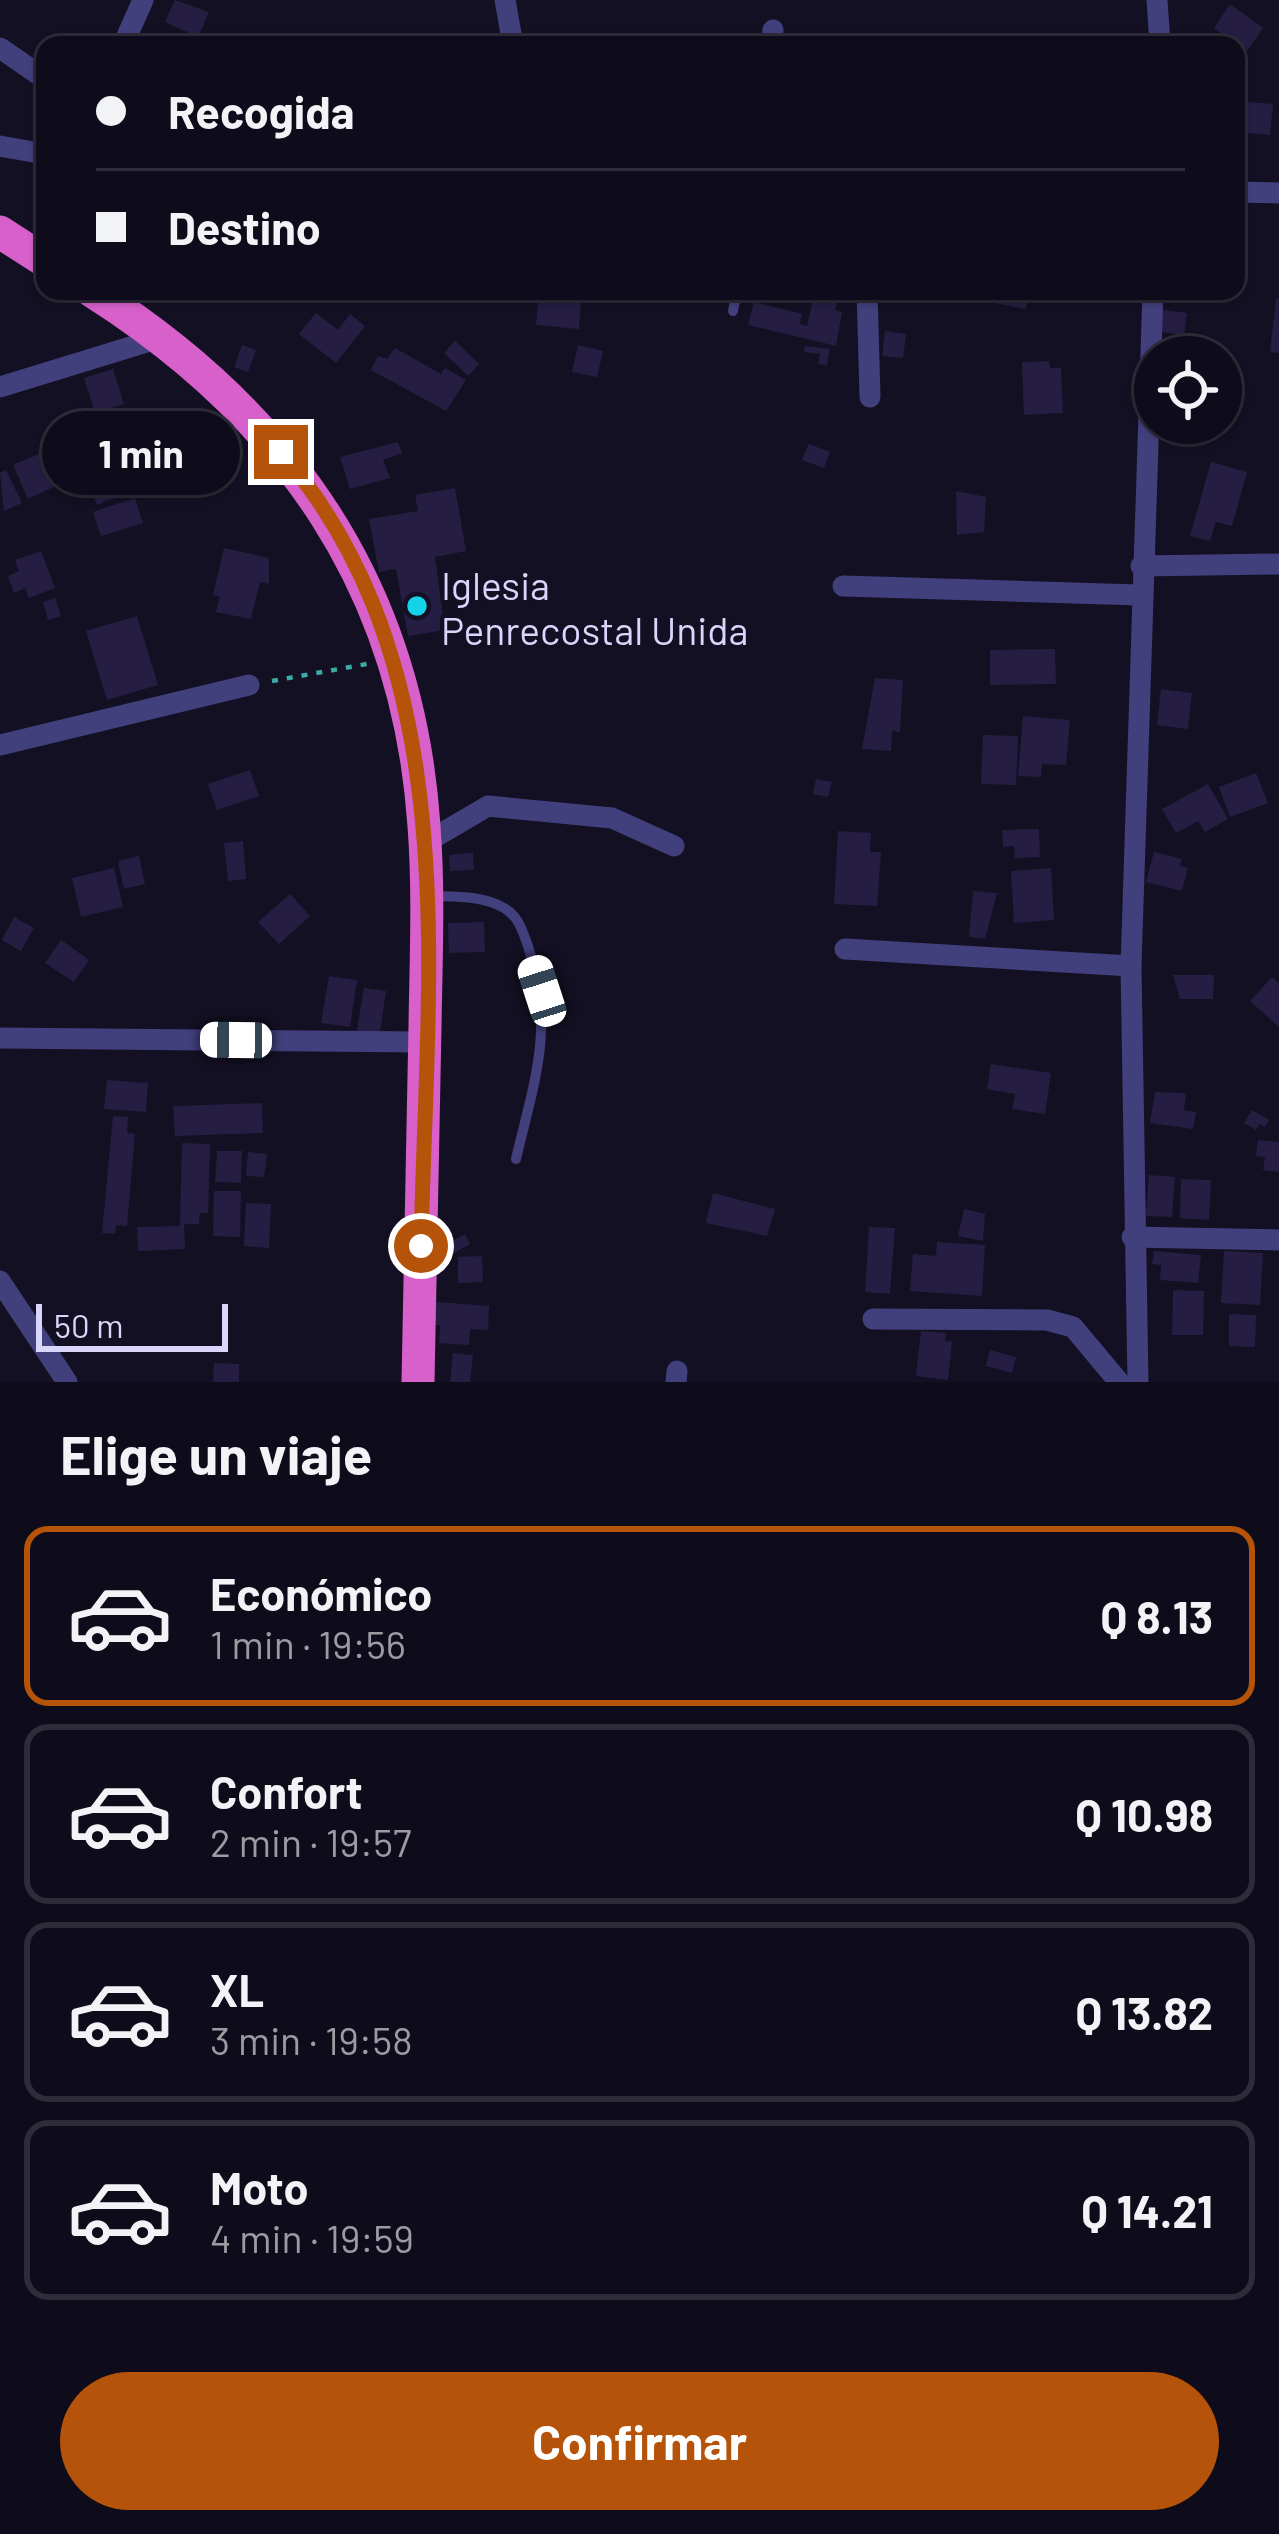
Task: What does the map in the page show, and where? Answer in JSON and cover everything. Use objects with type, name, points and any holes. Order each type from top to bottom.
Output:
[{"type":"highway","points":[[0,232],[36,255]]},
{"type":"highway","points":[[106,300],[164,337],[252,418],[310,486],[355,566],[409,716],[425,843],[426,896],[418,1382]]},
{"type":"street","points":[[127,36],[143,0]]},
{"type":"street","points":[[505,0],[511,36]]},
{"type":"street","points":[[1157,0],[1159,36]]},
{"type":"street","points":[[0,48],[36,73]]},
{"type":"street","points":[[0,146],[36,152]]},
{"type":"street","points":[[1245,192],[1279,193]]},
{"type":"street","points":[[867,300],[870,397]]},
{"type":"street","points":[[1138,1382],[1131,966],[1138,595],[1153,300]]},
{"type":"street","points":[[0,387],[164,337]]},
{"type":"street","points":[[1141,566],[1279,564]]},
{"type":"street","points":[[843,586],[1138,595]]},
{"type":"street","points":[[0,745],[249,685]]},
{"type":"street","points":[[425,843],[488,806],[612,818],[674,846]]},
{"type":"street","points":[[845,949],[1131,966]]},
{"type":"street","points":[[0,1038],[424,1042]]},
{"type":"street","points":[[1132,1237],[1279,1240]]},
{"type":"street","points":[[0,1281],[68,1382]]},
{"type":"street","points":[[873,1319],[1047,1320],[1073,1328],[1119,1382]]},
{"type":"lane","points":[[733,311],[735,300]]},
{"type":"lane","points":[[426,896],[482,899],[502,907],[518,918],[525,938],[542,991],[545,1034],[516,1159]]},
{"type":"path","points":[[249,685],[392,660]]},
{"type":"building","points":[[175,0],[209,12],[198,36],[165,22]]},
{"type":"building","points":[[1230,4],[1263,28],[1247,51],[1245,36],[1225,36],[1214,28]]},
{"type":"building","points":[[1245,102],[1273,104],[1270,135],[1245,133]]},
{"type":"building","points":[[1279,299],[1279,353],[1270,352]]},
{"type":"building","points":[[538,300],[581,300],[579,329],[536,325]]},
{"type":"building","points":[[813,300],[838,300],[835,310],[842,312],[836,346],[748,325],[754,302],[802,314],[800,324],[807,326]]},
{"type":"building","points":[[990,300],[1027,300],[1026,309]]},
{"type":"building","points":[[1156,309],[1187,313],[1184,335],[1153,331]]},
{"type":"building","points":[[316,313],[338,330],[350,314],[365,326],[336,363],[299,334]]},
{"type":"building","points":[[885,331],[906,334],[903,358],[882,356]]},
{"type":"building","points":[[455,341],[479,364],[468,376],[444,353]]},
{"type":"building","points":[[242,345],[256,350],[248,372],[234,367]]},
{"type":"building","points":[[578,345],[603,351],[597,377],[572,372]]},
{"type":"building","points":[[805,346],[830,349],[827,365],[818,364],[820,354],[804,352]]},
{"type":"building","points":[[395,348],[441,374],[445,368],[466,380],[446,411],[371,370],[378,356],[387,359]]},
{"type":"building","points":[[1049,361],[1050,368],[1061,368],[1063,413],[1024,415],[1022,362]]},
{"type":"building","points":[[113,369],[124,404],[95,413],[84,378]]},
{"type":"building","points":[[92,413],[106,447],[123,439],[143,486],[97,505],[64,425]]},
{"type":"building","points":[[398,442],[402,453],[383,460],[390,478],[350,489],[340,457]]},
{"type":"building","points":[[809,444],[830,452],[824,468],[802,460]]},
{"type":"building","points":[[43,452],[58,485],[28,499],[13,465]]},
{"type":"building","points":[[1211,462],[1247,472],[1232,526],[1216,522],[1210,541],[1190,536]]},
{"type":"building","points":[[6,470],[22,503],[4,511],[0,473]]},
{"type":"building","points":[[455,488],[466,551],[435,557],[445,630],[408,636],[396,569],[379,572],[369,519],[418,511],[415,495]]},
{"type":"building","points":[[956,491],[986,497],[984,532],[957,535]]},
{"type":"building","points":[[135,498],[143,523],[101,536],[93,512]]},
{"type":"building","points":[[224,548],[269,558],[269,584],[260,582],[251,619],[216,612],[220,597],[213,595]]},
{"type":"building","points":[[41,551],[55,588],[29,598],[25,588],[14,593],[8,576],[19,571],[15,560]]},
{"type":"building","points":[[55,598],[61,616],[48,620],[43,602]]},
{"type":"building","points":[[137,616],[158,685],[107,700],[86,631]]},
{"type":"building","points":[[1055,649],[1056,684],[990,685],[990,650]]},
{"type":"building","points":[[875,678],[903,680],[900,732],[892,731],[891,751],[862,749]]},
{"type":"building","points":[[1161,689],[1192,693],[1188,729],[1157,725]]},
{"type":"building","points":[[1023,716],[1070,720],[1066,765],[1042,764],[1041,777],[1018,776]]},
{"type":"building","points":[[983,735],[1018,736],[1016,785],[981,784]]},
{"type":"building","points":[[250,770],[259,796],[217,810],[208,784]]},
{"type":"building","points":[[1256,773],[1268,803],[1230,817],[1219,787]]},
{"type":"building","points":[[816,779],[832,782],[828,797],[813,794]]},
{"type":"building","points":[[1208,784],[1228,819],[1205,832],[1198,821],[1176,833],[1162,809]]},
{"type":"building","points":[[1039,829],[1040,857],[1015,858],[1014,846],[1003,847],[1002,830]]},
{"type":"building","points":[[838,831],[871,833],[870,852],[881,852],[877,906],[834,904]]},
{"type":"building","points":[[243,841],[246,879],[228,881],[224,843]]},
{"type":"building","points":[[1154,852],[1182,859],[1180,866],[1188,868],[1182,891],[1146,882]]},
{"type":"building","points":[[473,853],[474,870],[450,871],[449,855]]},
{"type":"building","points":[[139,856],[145,884],[124,889],[118,861]]},
{"type":"building","points":[[114,868],[123,907],[81,917],[72,878]]},
{"type":"building","points":[[1051,868],[1054,920],[1014,923],[1011,871]]},
{"type":"building","points":[[973,891],[997,893],[985,939],[969,937]]},
{"type":"building","points":[[290,894],[310,916],[279,944],[258,922]]},
{"type":"building","points":[[14,917],[34,928],[21,951],[2,940]]},
{"type":"building","points":[[484,922],[485,952],[449,953],[448,923]]},
{"type":"building","points":[[61,940],[89,960],[74,982],[45,963]]},
{"type":"building","points":[[1173,975],[1214,975],[1213,999],[1180,999]]},
{"type":"building","points":[[329,976],[357,980],[350,1027],[321,1023]]},
{"type":"building","points":[[1272,977],[1279,983],[1279,1027],[1250,1001]]},
{"type":"building","points":[[364,988],[386,991],[379,1039],[356,1036]]},
{"type":"building","points":[[991,1064],[1051,1073],[1045,1114],[1012,1109],[1015,1094],[987,1089]]},
{"type":"building","points":[[107,1080],[148,1083],[146,1112],[104,1109]]},
{"type":"building","points":[[1155,1092],[1186,1093],[1184,1110],[1196,1112],[1193,1129],[1150,1123]]},
{"type":"building","points":[[262,1103],[263,1133],[175,1136],[173,1106]]},
{"type":"building","points":[[1252,1110],[1269,1120],[1265,1127],[1259,1124],[1256,1130],[1244,1123]]},
{"type":"building","points":[[113,1116],[128,1117],[127,1133],[135,1134],[127,1226],[116,1225],[115,1234],[102,1233]]},
{"type":"building","points":[[1258,1140],[1279,1142],[1279,1172],[1263,1170],[1265,1157],[1256,1156]]},
{"type":"building","points":[[182,1143],[210,1144],[208,1213],[200,1213],[199,1224],[184,1224],[185,1249],[138,1251],[137,1227],[180,1226]]},
{"type":"building","points":[[217,1151],[242,1151],[241,1183],[215,1182]]},
{"type":"building","points":[[248,1152],[267,1154],[264,1177],[246,1176]]},
{"type":"building","points":[[1149,1175],[1175,1177],[1172,1217],[1146,1216]]},
{"type":"building","points":[[1181,1179],[1211,1180],[1209,1220],[1180,1218]]},
{"type":"building","points":[[214,1191],[241,1191],[240,1237],[213,1236]]},
{"type":"building","points":[[713,1193],[775,1209],[767,1236],[706,1223]]},
{"type":"building","points":[[246,1203],[271,1204],[269,1248],[244,1246]]},
{"type":"building","points":[[964,1209],[985,1214],[983,1241],[958,1236]]},
{"type":"building","points":[[869,1227],[895,1228],[890,1294],[865,1292]]},
{"type":"building","points":[[443,1231],[449,1243],[465,1234],[470,1244],[438,1262],[426,1241]]},
{"type":"building","points":[[937,1242],[985,1245],[982,1296],[910,1291],[913,1254],[936,1256]]},
{"type":"building","points":[[1154,1251],[1201,1255],[1198,1283],[1160,1280],[1161,1265],[1152,1264]]},
{"type":"building","points":[[1224,1251],[1263,1253],[1260,1305],[1221,1303]]},
{"type":"building","points":[[482,1256],[483,1282],[458,1283],[458,1257]]},
{"type":"building","points":[[1173,1290],[1204,1291],[1203,1335],[1172,1335]]},
{"type":"building","points":[[425,1301],[489,1306],[488,1330],[470,1329],[469,1345],[439,1343],[440,1325],[424,1324]]},
{"type":"building","points":[[1229,1314],[1256,1315],[1255,1347],[1229,1346]]},
{"type":"building","points":[[921,1331],[946,1333],[945,1341],[952,1342],[948,1380],[916,1376]]},
{"type":"building","points":[[990,1350],[1016,1357],[1012,1373],[986,1366]]},
{"type":"building","points":[[453,1353],[473,1355],[470,1382],[450,1382]]},
{"type":"building","points":[[214,1363],[239,1364],[239,1382],[213,1382]]},
{"type":"place","name":"Iglesia Penrecostal Unida","points":[[417,606]]},
{"type":"route","points":[[281,452],[310,486],[355,566],[388,645],[409,716],[424,823],[426,896],[421,1246]]}]
